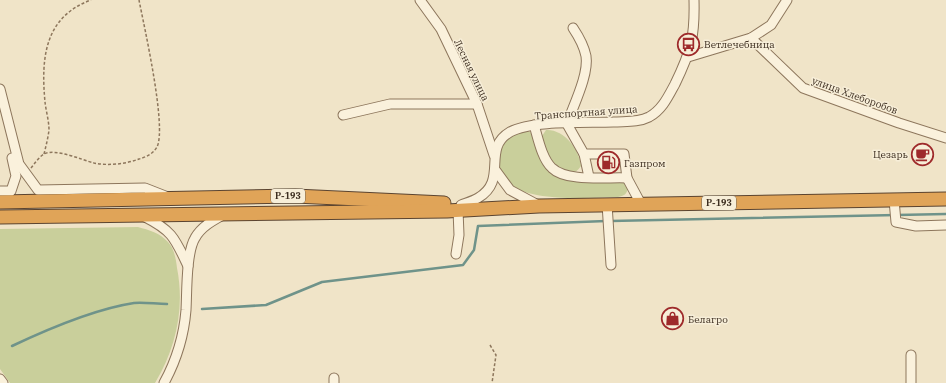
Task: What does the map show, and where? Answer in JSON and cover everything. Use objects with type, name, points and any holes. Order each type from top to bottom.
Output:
[{"type":"highway","name":"Р-193","points":[[0,202],[295,196],[459,208]]},
{"type":"highway","name":"Р-193","points":[[0,217],[223,215],[608,204],[946,199]]},
{"type":"street","name":"Лесная улица","points":[[420,0],[440,29],[477,104],[494,155]]},
{"type":"street","name":"Транспортная улица","points":[[494,155],[498,145],[504,137],[512,131],[534,125],[552,123],[636,122],[650,117],[665,103],[688,57],[695,30],[694,0]]},
{"type":"street","points":[[688,57],[751,38],[771,26],[787,0]]},
{"type":"street","points":[[573,28],[582,43],[586,55],[587,67],[567,124],[584,154],[589,177]]},
{"type":"street","name":"улица Хлеборобов","points":[[751,38],[803,88],[899,123],[946,138]]},
{"type":"street","points":[[0,89],[19,164],[38,190],[145,188],[171,198]]},
{"type":"street","points":[[343,114],[390,104],[477,104]]},
{"type":"street","points":[[0,115],[4,122],[16,176],[10,191],[0,191]]},
{"type":"street","points":[[534,125],[551,168],[558,173],[569,176],[627,178]]},
{"type":"street","points":[[584,154],[624,154],[627,178],[641,204]]},
{"type":"street","points":[[456,254],[459,235],[459,208],[485,193],[493,181],[496,171],[494,155]]},
{"type":"street","points":[[496,171],[510,190],[539,206]]},
{"type":"street","points":[[894,200],[896,222],[916,226],[946,225]]},
{"type":"street","points":[[608,204],[611,265]]},
{"type":"street","points":[[142,215],[160,224],[174,236],[188,266]]},
{"type":"street","points":[[164,383],[179,345],[186,312],[188,266],[194,238],[206,224],[223,215]]},
{"type":"street","points":[[911,355],[911,383]]},
{"type":"street","points":[[0,378],[3,383]]},
{"type":"path","points":[[27,174],[44,154],[49,129],[44,75],[45,53],[52,30],[61,19],[80,4],[91,0]]},
{"type":"path","points":[[44,154],[56,153],[95,163],[111,165],[137,160],[150,155],[156,148],[159,134],[152,62],[139,0]]},
{"type":"path","points":[[490,345],[496,355],[492,383]]},
{"type":"green space","points":[[524,130],[530,132],[535,137],[551,172],[624,182],[628,188],[627,192],[618,197],[565,198],[526,192],[511,185],[501,174],[499,158],[500,152],[510,137]]},
{"type":"green space","points":[[546,130],[559,133],[570,141],[580,160],[581,166],[577,171],[568,172],[562,170],[553,163],[542,136]]},
{"type":"green space","points":[[138,227],[158,234],[170,244],[175,257],[179,283],[180,298],[177,327],[168,356],[155,383],[10,383],[0,369],[0,229]]},
{"type":"waterway","points":[[611,221],[946,214]]},
{"type":"waterway","points":[[202,309],[266,305],[322,282],[463,265],[474,250],[478,226],[606,221]]},
{"type":"waterway","points":[[12,346],[56,327],[103,310],[134,303],[167,304]]},
{"type":"place","name":"Ветлечебница","points":[[688,44]]},
{"type":"place","name":"Цезарь","points":[[923,154]]},
{"type":"place","name":"Газпром","points":[[608,163]]},
{"type":"place","name":"Белагро","points":[[673,319]]}]
